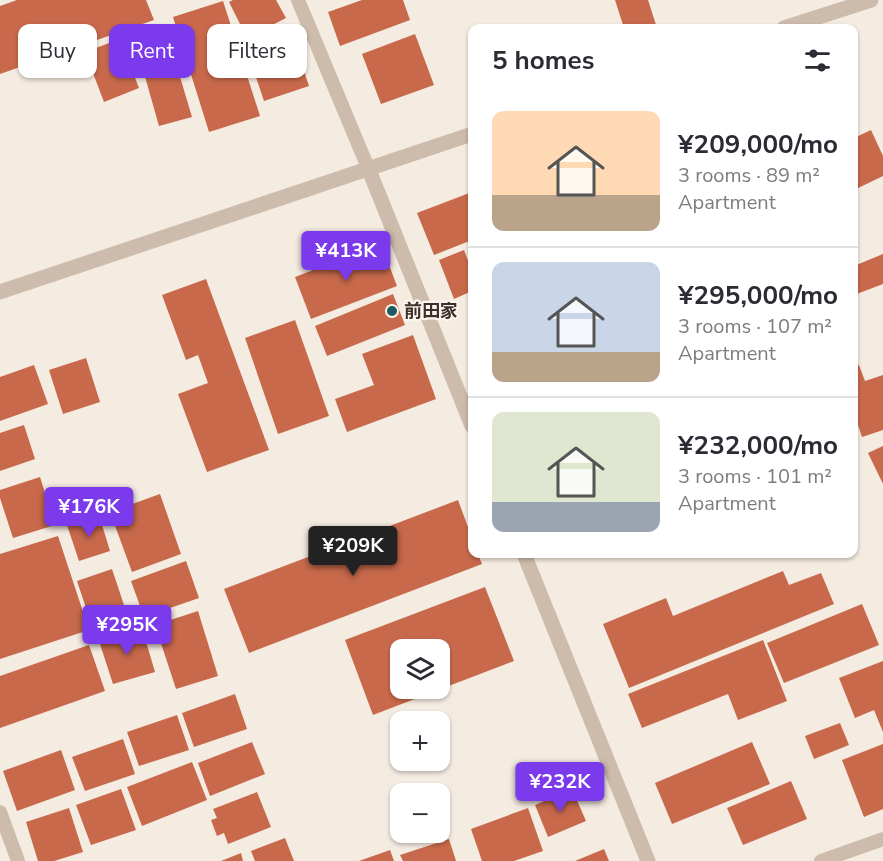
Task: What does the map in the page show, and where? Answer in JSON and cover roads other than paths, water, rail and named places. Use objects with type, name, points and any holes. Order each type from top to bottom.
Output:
[{"type":"street","points":[[796,24],[871,0]]},
{"type":"street","points":[[0,292],[468,135]]},
{"type":"street","points":[[369,170],[468,403]]},
{"type":"street","points":[[526,558],[648,861]]},
{"type":"lane","points":[[298,0],[369,170]]},
{"type":"lane","points":[[0,812],[18,861]]},
{"type":"lane","points":[[821,861],[883,839]]},
{"type":"place","name":"前田家","points":[[392,311]]}]
